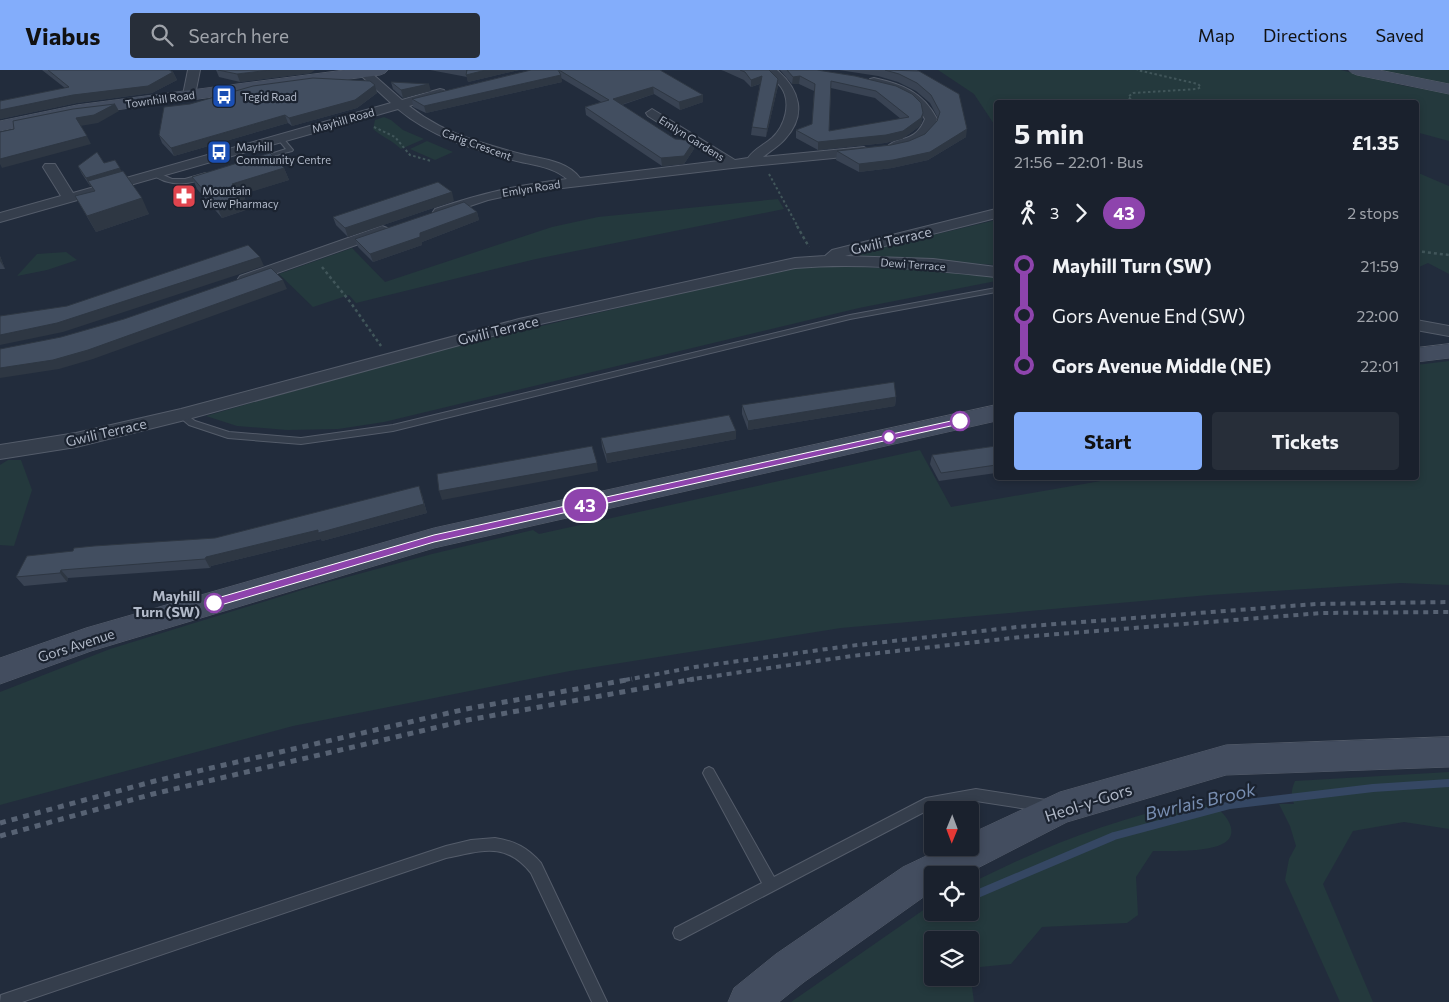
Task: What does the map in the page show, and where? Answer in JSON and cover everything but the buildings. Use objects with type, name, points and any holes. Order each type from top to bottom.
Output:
[{"type":"street","points":[[189,95],[194,70]]},
{"type":"street","name":"Townhill Road","points":[[0,126],[77,110],[380,70]]},
{"type":"street","points":[[757,161],[756,154],[776,142],[787,130],[792,112],[790,92],[770,70]]},
{"type":"street","points":[[1357,70],[1449,89]]},
{"type":"street","name":"Carig Crescent","points":[[362,71],[399,105],[424,123],[458,139],[530,162],[562,169],[572,176],[575,181]]},
{"type":"street","name":"Emlyn Road","points":[[429,216],[484,197],[520,189],[575,181],[881,149],[908,144],[928,130],[931,119],[920,100],[908,91],[893,85],[865,80]]},
{"type":"street","name":"Mayhill Road","points":[[0,218],[457,89]]},
{"type":"street","name":"Emlyn Gardens","points":[[652,113],[732,164]]},
{"type":"street","points":[[50,167],[69,197]]},
{"type":"street","name":"Gwili Terrace","points":[[0,452],[76,440],[181,415],[389,357],[519,324],[795,263],[823,260],[837,253],[994,214]]},
{"type":"street","points":[[229,284],[392,228]]},
{"type":"street","name":"Dewi Terrace","points":[[823,260],[933,264],[994,272]]},
{"type":"street","points":[[1419,326],[1449,332]]},
{"type":"street","points":[[1419,355],[1449,351]]},
{"type":"street","name":"Gors Avenue","points":[[0,671],[86,640],[434,538],[994,414]]},
{"type":"street","points":[[0,648],[41,656]]},
{"type":"street","name":"Heol-y-Gors","points":[[748,1002],[790,968],[916,880],[1060,808],[1226,760],[1449,752]]},
{"type":"lane","points":[[256,160],[290,150],[280,138]]},
{"type":"lane","points":[[154,174],[161,179],[179,182],[212,173]]},
{"type":"lane","points":[[181,415],[192,423],[228,435],[300,441],[392,428],[850,316],[994,290]]},
{"type":"lane","points":[[709,773],[771,885]]},
{"type":"lane","points":[[680,933],[926,804],[976,795],[1060,808]]},
{"type":"lane","points":[[1,1002],[446,852],[488,843],[505,845],[530,859],[533,863],[600,1002]]},
{"type":"path","points":[[1132,100],[1128,97],[1133,93],[1197,89],[1201,87],[1198,84],[1137,70]]},
{"type":"path","points":[[340,121],[347,126],[376,127],[386,134],[395,137],[410,155],[431,162]]},
{"type":"path","points":[[757,161],[823,260]]},
{"type":"path","points":[[1419,251],[1449,255]]},
{"type":"path","points":[[311,256],[351,302],[389,357]]},
{"type":"green space","points":[[938,70],[1341,70],[1405,86],[1449,93],[1449,141],[1419,133],[1419,100],[994,100],[994,124],[974,94]]},
{"type":"green space","points":[[1378,70],[1449,70],[1449,84]]},
{"type":"green space","points":[[384,117],[403,130],[424,139],[401,149],[373,129],[375,120]]},
{"type":"green space","points":[[427,141],[453,152],[435,160],[410,149]]},
{"type":"green space","points":[[1419,173],[1449,186],[1449,274],[1428,263],[1419,267]]},
{"type":"green space","points":[[778,199],[784,209],[536,259],[356,303],[349,295],[313,307],[279,274],[352,248],[385,282],[552,227],[598,217]]},
{"type":"green space","points":[[994,220],[994,265],[849,255]]},
{"type":"green space","points":[[66,252],[77,260],[47,270],[17,276],[37,254]]},
{"type":"green space","points":[[815,265],[928,270],[994,277],[994,281],[859,308],[384,422],[338,429],[287,430],[237,426],[206,416],[425,353],[787,269]]},
{"type":"green space","points":[[1449,361],[1449,585],[1401,583],[1209,595],[841,628],[570,671],[293,726],[0,805],[0,692],[110,649],[318,585],[432,554],[533,530],[539,534],[920,450],[951,507],[1106,480],[1419,480],[1419,365]]},
{"type":"green space","points":[[8,460],[21,460],[32,490],[14,546],[0,545],[0,465]]},
{"type":"green space","points":[[1449,772],[1449,829],[1404,822],[1353,831],[1323,884],[1373,1002],[1340,1002],[1285,880],[1289,859],[1296,846],[1290,826],[1279,804],[1294,804],[1292,792],[1295,781]]},
{"type":"green space","points":[[1190,803],[1216,808],[1225,816],[1231,826],[1230,836],[1222,844],[1215,847],[1153,851],[1136,877],[1138,915],[1127,923],[1042,927],[1011,964],[979,967],[979,931],[924,931],[924,986],[972,986],[974,1002],[791,1002],[924,910],[924,921],[979,921],[979,880],[1023,858],[1077,836],[1133,817]]},
{"type":"waterway","name":"Bwrlais Brook","points":[[979,893],[1114,836],[1230,805],[1373,788],[1449,783]]},
{"type":"railway","points":[[625,680],[695,667],[849,646],[1017,627],[1316,604],[1449,602]]},
{"type":"railway","points":[[687,680],[852,656],[1021,637],[1322,613],[1449,612]]},
{"type":"railway","points":[[0,823],[155,781],[466,709],[632,679]]},
{"type":"railway","points":[[0,836],[153,794],[468,720],[694,679]]},
{"type":"bus line","name":"43","points":[[214,603],[434,538],[960,421]]},
{"type":"place","name":"Tegid Road","points":[[224,96]]},
{"type":"place","name":"Mayhill Community Centre","points":[[219,152]]},
{"type":"place","name":"Mountain View Pharmacy","points":[[184,196]]},
{"type":"place","name":"Mayhill Turn (SW)","points":[[214,603]]}]
